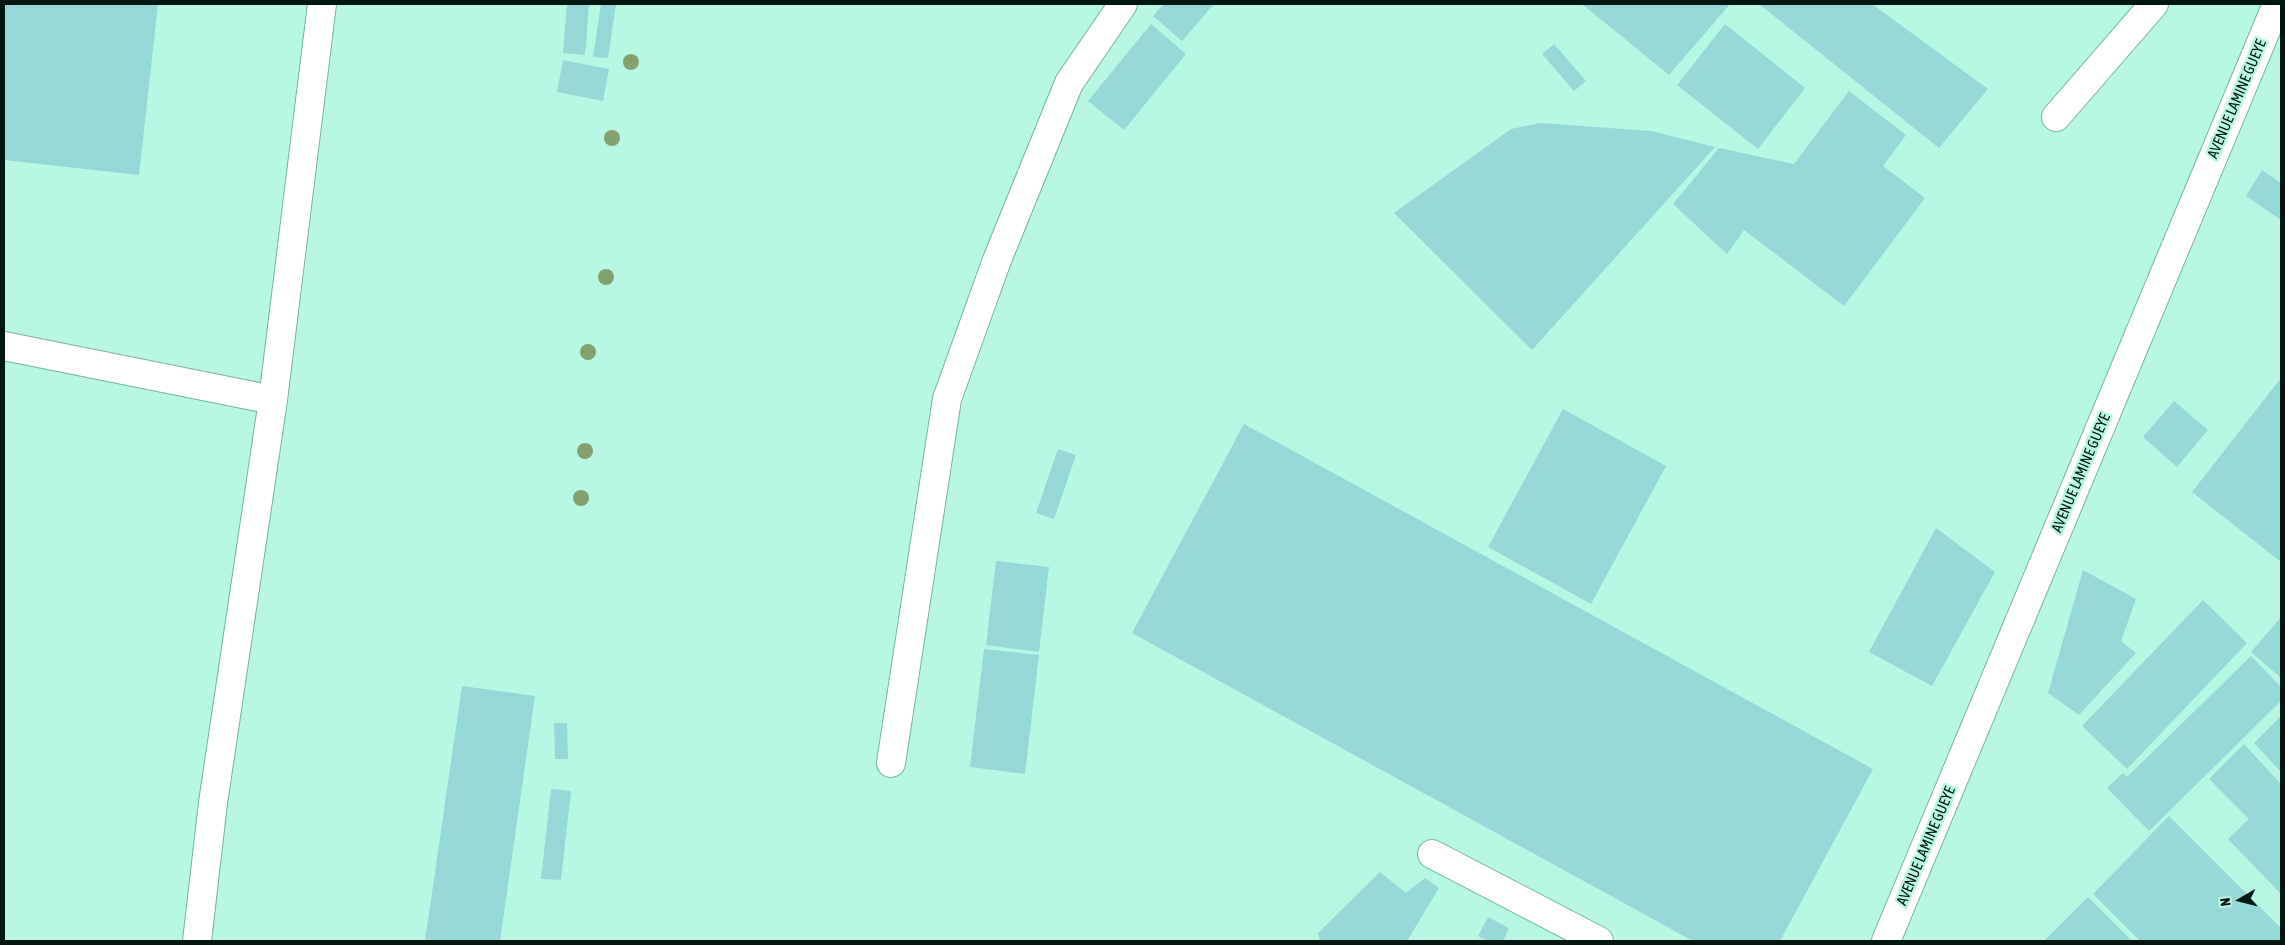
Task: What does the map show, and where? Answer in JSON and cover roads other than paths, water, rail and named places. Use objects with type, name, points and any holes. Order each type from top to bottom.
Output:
[{"type":"street","points":[[197,941],[213,803],[273,400],[322,4]]},
{"type":"street","points":[[891,763],[947,399],[998,260],[1069,83],[1123,4]]},
{"type":"street","points":[[2056,117],[2154,4]]},
{"type":"street","name":"AVENUE LAMINE GUEYE","points":[[1886,941],[2271,6]]},
{"type":"street","points":[[4,346],[273,400]]},
{"type":"street","points":[[1432,854],[1599,941]]}]
